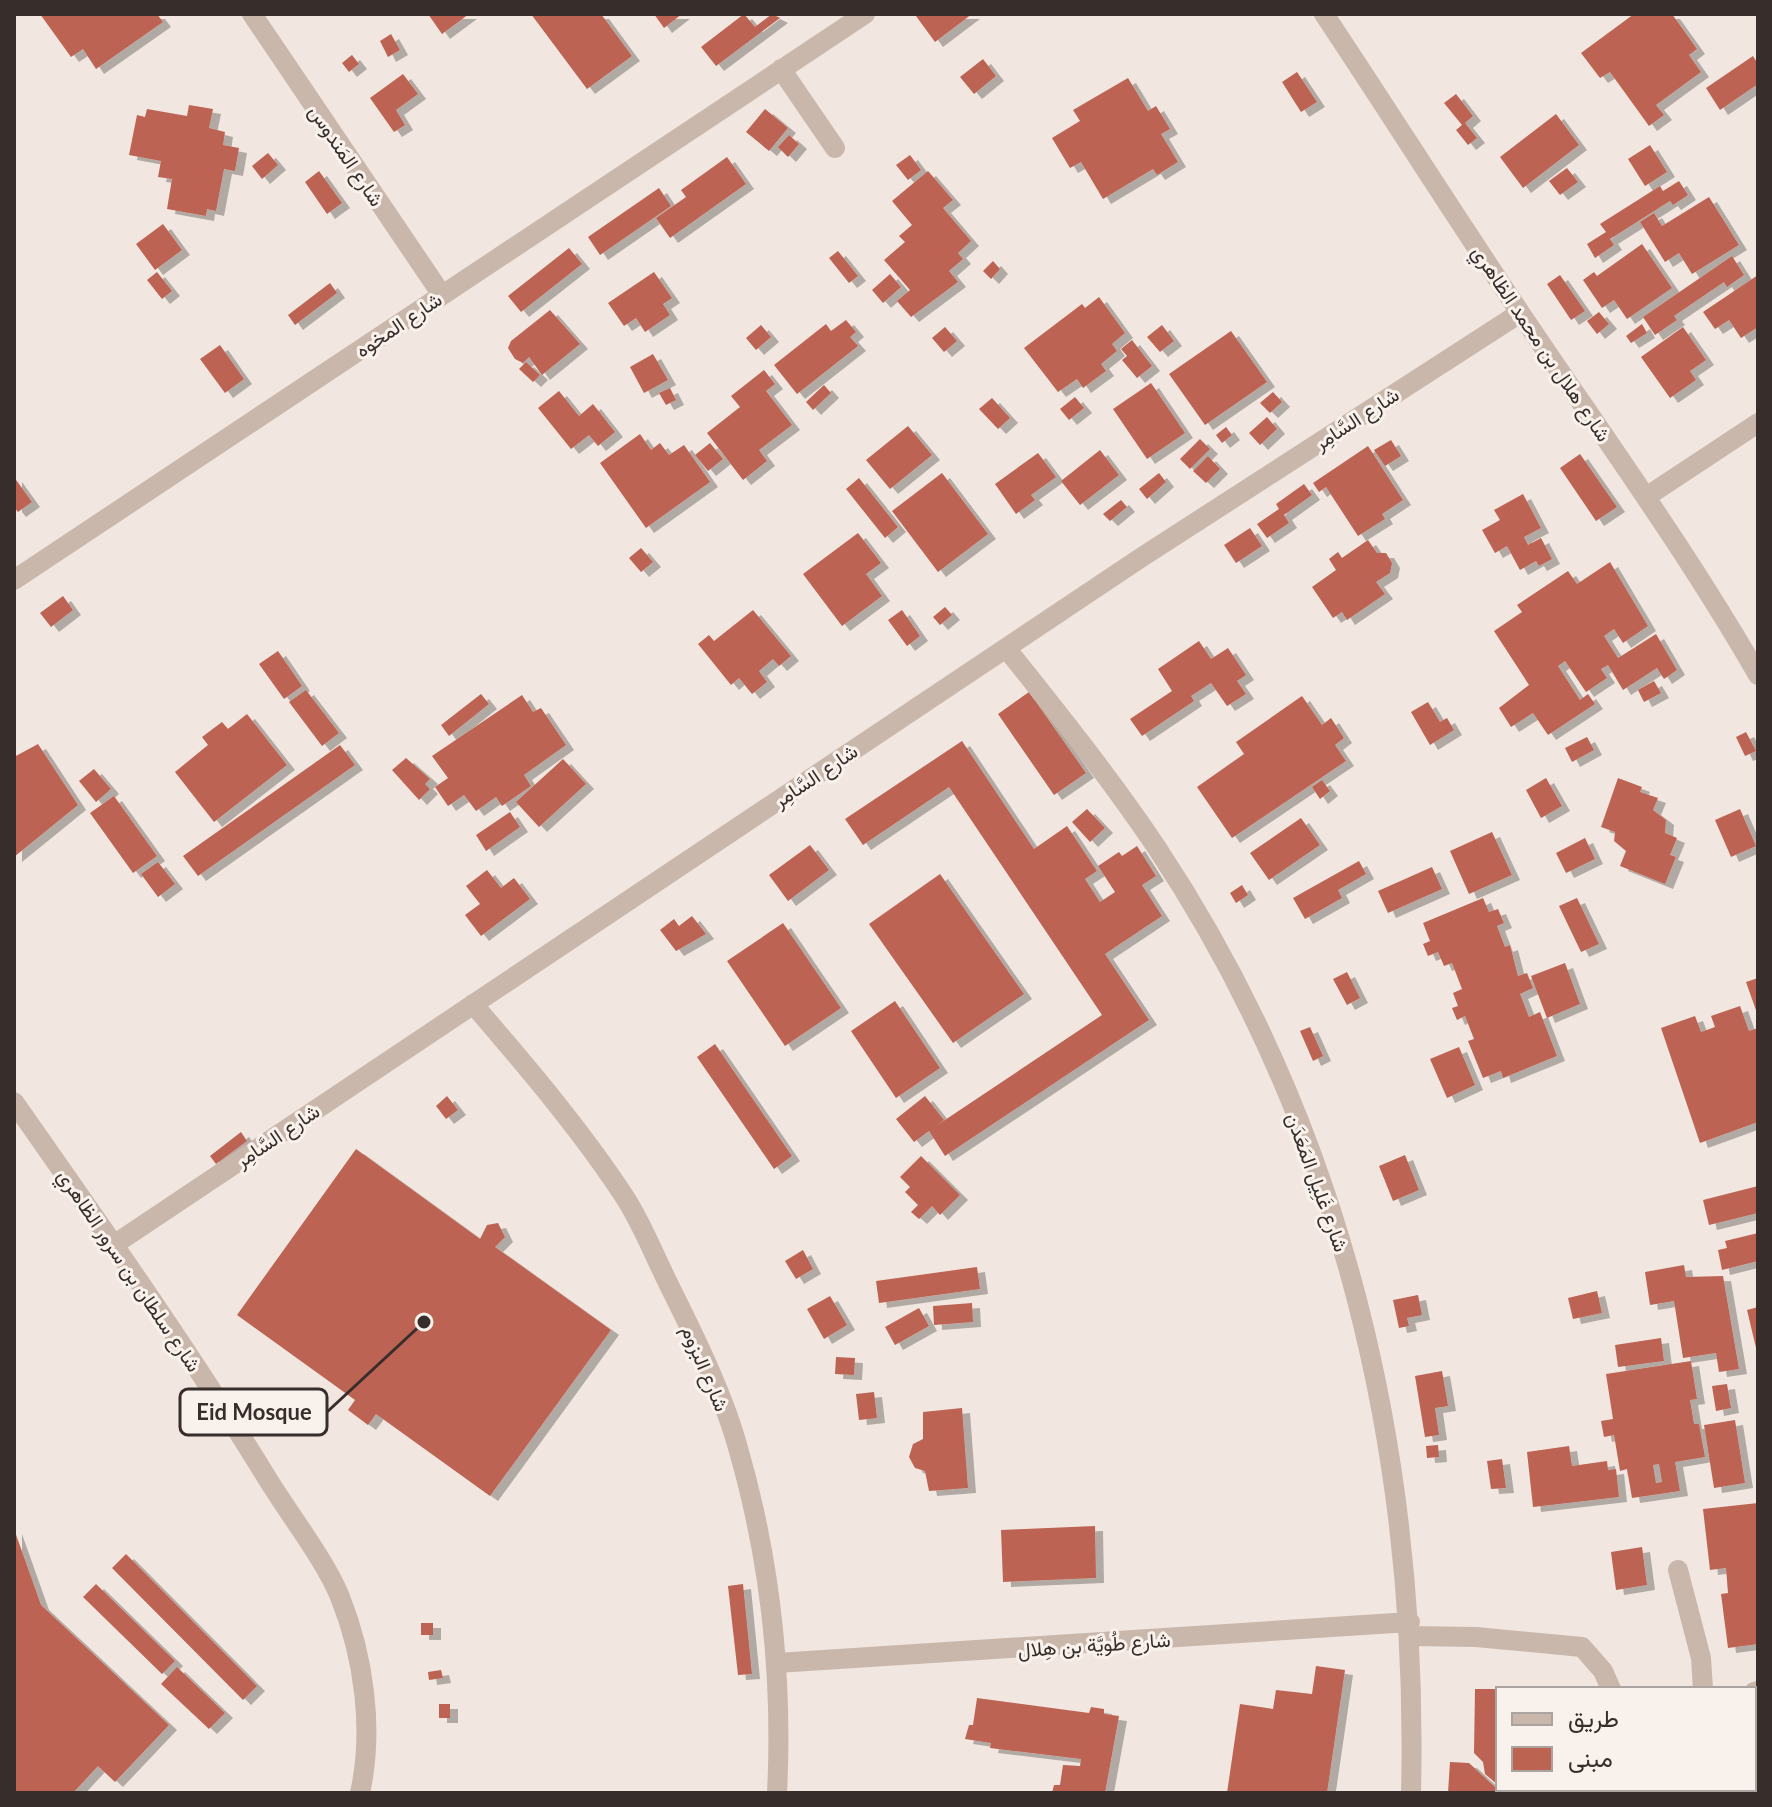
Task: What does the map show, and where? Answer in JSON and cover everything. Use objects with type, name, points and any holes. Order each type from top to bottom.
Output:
[{"type":"street","name":"شارع المَندوس","points":[[252,14],[442,295]]},
{"type":"street","name":"شارع المخوه","points":[[14,580],[865,14]]},
{"type":"street","name":"شارع هلال بن محمد الظاهري","points":[[1324,14],[1520,313],[1646,497],[1722,613],[1758,675]]},
{"type":"street","points":[[781,69],[835,148]]},
{"type":"street","name":"شارع السَّامِر","points":[[115,1244],[1006,648],[1520,313]]},
{"type":"street","points":[[1646,497],[1758,423]]},
{"type":"street","name":"شارع غَلِيل المَعَدَن","points":[[1006,648],[1090,753],[1158,849],[1218,950],[1270,1055],[1315,1164],[1355,1289],[1379,1389],[1399,1505],[1411,1629],[1411,1793]]},
{"type":"street","name":"شارع البزوم","points":[[473,1004],[551,1095],[627,1201],[682,1311],[736,1439],[765,1566],[777,1663],[777,1793]]},
{"type":"street","name":"شارع سلطان بن سرور الظاهري","points":[[14,1102],[115,1244],[232,1420],[339,1594],[362,1682],[366,1727],[360,1793]]},
{"type":"street","points":[[1678,1570],[1701,1658],[1703,1687]]},
{"type":"street","name":"شارع طُويَّة بن هِلال","points":[[777,1663],[1411,1629],[1582,1647],[1603,1671],[1610,1687]]},
{"type":"building","points":[[40,14],[157,14],[163,22],[96,69],[83,49],[71,57]]},
{"type":"building","points":[[428,14],[469,14],[442,34]]},
{"type":"building","points":[[531,14],[601,14],[632,56],[587,89]]},
{"type":"building","points":[[654,14],[682,14],[664,28]]},
{"type":"building","points":[[744,14],[755,27],[772,14],[780,18],[716,66],[701,47]]},
{"type":"building","points":[[972,14],[935,42],[916,16]]},
{"type":"building","points":[[1634,14],[1672,14],[1697,49],[1689,55],[1701,72],[1656,105],[1664,115],[1649,126],[1610,72],[1600,78],[1581,53]]},
{"type":"building","points":[[391,34],[400,50],[388,57],[380,41]]},
{"type":"building","points":[[352,55],[359,64],[349,72],[342,63]]},
{"type":"building","points":[[1753,56],[1758,64],[1758,84],[1720,110],[1706,88]]},
{"type":"building","points":[[983,59],[996,76],[974,94],[960,77]]},
{"type":"building","points":[[1297,72],[1317,102],[1301,112],[1282,82]]},
{"type":"building","points":[[403,74],[418,94],[396,110],[405,125],[394,132],[370,98]]},
{"type":"building","points":[[1128,78],[1148,111],[1156,106],[1170,129],[1161,134],[1178,162],[1157,175],[1153,169],[1103,199],[1081,162],[1070,168],[1052,138],[1080,121],[1073,110]]},
{"type":"building","points":[[1456,94],[1473,116],[1465,123],[1477,138],[1468,145],[1456,130],[1462,125],[1444,103]]},
{"type":"building","points":[[189,105],[213,109],[209,128],[225,132],[223,145],[239,148],[235,171],[224,169],[216,211],[207,209],[206,216],[167,209],[172,179],[158,177],[161,161],[129,155],[137,115],[145,117],[147,109],[187,116]]},
{"type":"building","points":[[765,109],[788,128],[769,151],[746,132]]},
{"type":"building","points":[[1556,114],[1579,145],[1523,188],[1500,157]]},
{"type":"building","points":[[789,135],[799,144],[788,157],[778,147]]},
{"type":"building","points":[[1650,145],[1667,172],[1645,186],[1628,159]]},
{"type":"building","points":[[268,153],[278,165],[262,179],[252,166]]},
{"type":"building","points":[[910,155],[921,170],[908,180],[896,165]]},
{"type":"building","points":[[727,157],[746,184],[670,238],[656,218],[686,197],[681,190]]},
{"type":"building","points":[[1567,168],[1578,182],[1560,195],[1549,181]]},
{"type":"building","points":[[319,171],[342,203],[327,214],[305,182]]},
{"type":"building","points":[[928,171],[953,200],[943,208],[971,241],[958,253],[963,259],[949,271],[958,282],[911,317],[897,301],[910,290],[884,260],[905,242],[899,236],[912,225],[892,201]]},
{"type":"building","points":[[1679,181],[1688,195],[1673,205],[1670,201],[1610,239],[1614,245],[1595,258],[1587,244],[1606,232],[1600,224],[1660,186],[1663,191]]},
{"type":"building","points":[[659,188],[671,206],[600,255],[588,237]]},
{"type":"building","points":[[1709,197],[1739,245],[1692,274],[1679,253],[1665,262],[1640,222],[1654,213],[1662,226]]},
{"type":"building","points":[[163,224],[182,250],[155,270],[136,244]]},
{"type":"building","points":[[1642,244],[1672,288],[1627,319],[1614,300],[1602,308],[1583,280],[1594,272],[1597,276]]},
{"type":"building","points":[[569,248],[582,264],[521,312],[508,296]]},
{"type":"building","points":[[838,251],[858,276],[849,283],[829,258]]},
{"type":"building","points":[[1732,256],[1744,275],[1727,287],[1724,282],[1674,316],[1677,320],[1655,335],[1643,317]]},
{"type":"building","points":[[993,261],[1000,269],[991,279],[983,271]]},
{"type":"building","points":[[157,272],[172,291],[162,299],[147,280]]},
{"type":"building","points":[[654,272],[672,298],[663,304],[670,315],[645,332],[636,318],[624,326],[608,303]]},
{"type":"building","points":[[890,274],[901,287],[883,303],[872,290]]},
{"type":"building","points":[[1560,275],[1585,311],[1571,320],[1547,284]]},
{"type":"building","points":[[1758,275],[1758,327],[1741,338],[1729,320],[1715,329],[1703,312]]},
{"type":"building","points":[[330,283],[337,293],[295,325],[288,315]]},
{"type":"building","points":[[1099,297],[1125,333],[1112,344],[1117,351],[1101,364],[1106,371],[1083,388],[1077,379],[1058,392],[1024,348],[1082,304],[1085,308]]},
{"type":"building","points":[[550,310],[580,344],[542,375],[529,357],[523,363],[515,359],[508,348],[511,341]]},
{"type":"building","points":[[1599,312],[1609,324],[1597,334],[1587,321]]},
{"type":"building","points":[[846,320],[856,332],[850,337],[858,346],[797,394],[774,365],[826,324],[831,331]]},
{"type":"building","points":[[1642,324],[1647,333],[1631,343],[1626,336]]},
{"type":"building","points":[[761,325],[771,337],[756,350],[746,338]]},
{"type":"building","points":[[1162,325],[1174,341],[1160,352],[1147,337]]},
{"type":"building","points":[[945,327],[957,341],[944,352],[932,338]]},
{"type":"building","points":[[1683,327],[1706,360],[1690,371],[1696,380],[1670,398],[1641,357]]},
{"type":"building","points":[[1231,331],[1267,382],[1205,425],[1169,374]]},
{"type":"building","points":[[1132,340],[1152,366],[1137,378],[1122,360],[1127,356],[1121,349]]},
{"type":"building","points":[[220,345],[244,379],[225,393],[200,359]]},
{"type":"building","points":[[653,354],[668,380],[644,393],[630,367]]},
{"type":"building","points":[[526,362],[540,375],[533,382],[519,369]]},
{"type":"building","points":[[764,370],[775,384],[766,391],[792,425],[759,450],[767,461],[743,480],[707,433],[740,407],[731,396]]},
{"type":"building","points":[[1151,383],[1185,433],[1147,459],[1113,409]]},
{"type":"building","points":[[824,385],[831,393],[813,410],[806,402]]},
{"type":"building","points":[[670,388],[676,400],[666,405],[659,393]]},
{"type":"building","points":[[559,391],[579,416],[593,404],[615,432],[598,446],[589,435],[571,449],[538,408]]},
{"type":"building","points":[[1273,392],[1282,402],[1270,413],[1260,403]]},
{"type":"building","points":[[1075,397],[1084,408],[1069,420],[1060,409]]},
{"type":"building","points":[[992,398],[1010,418],[998,429],[979,409]]},
{"type":"building","points":[[1267,417],[1277,429],[1260,445],[1249,433]]},
{"type":"building","points":[[908,426],[932,455],[890,489],[866,460]]},
{"type":"building","points":[[1226,427],[1232,435],[1222,443],[1216,435]]},
{"type":"building","points":[[640,434],[651,450],[660,443],[669,455],[684,445],[710,482],[646,528],[600,463]]},
{"type":"building","points":[[1200,439],[1210,449],[1190,469],[1180,459]]},
{"type":"building","points":[[1391,440],[1401,456],[1385,466],[1374,450]]},
{"type":"building","points":[[710,443],[723,459],[708,471],[695,455]]},
{"type":"building","points":[[1368,446],[1403,500],[1382,514],[1385,519],[1358,536],[1326,487],[1319,492],[1313,483]]},
{"type":"building","points":[[1100,450],[1119,475],[1080,505],[1061,481]]},
{"type":"building","points":[[1038,453],[1056,477],[1031,495],[1035,500],[1016,514],[995,484]]},
{"type":"building","points":[[1580,454],[1617,507],[1596,521],[1560,468]]},
{"type":"building","points":[[1208,456],[1220,469],[1206,483],[1193,471]]},
{"type":"building","points":[[942,473],[988,534],[938,572],[892,511]]},
{"type":"building","points":[[1159,473],[1166,482],[1147,499],[1139,489]]},
{"type":"building","points":[[14,477],[32,502],[18,512],[14,507]]},
{"type":"building","points":[[859,478],[898,527],[885,538],[846,489]]},
{"type":"building","points":[[1304,484],[1312,495],[1284,515],[1289,523],[1267,538],[1257,524],[1279,509],[1276,504]]},
{"type":"building","points":[[1523,494],[1541,528],[1524,537],[1528,545],[1541,538],[1552,559],[1539,566],[1536,561],[1520,570],[1507,546],[1495,553],[1482,530],[1500,520],[1494,510]]},
{"type":"building","points":[[1121,500],[1127,507],[1110,521],[1103,514]]},
{"type":"building","points":[[1250,528],[1262,546],[1236,563],[1224,545]]},
{"type":"building","points":[[858,533],[881,563],[866,574],[882,596],[842,626],[803,574]]},
{"type":"building","points":[[1368,540],[1377,553],[1386,553],[1392,563],[1390,573],[1376,582],[1385,594],[1347,620],[1342,612],[1333,618],[1312,587],[1336,570],[1329,559],[1338,552],[1342,558]]},
{"type":"building","points":[[641,548],[653,562],[641,572],[629,558]]},
{"type":"building","points":[[1610,562],[1648,626],[1623,643],[1614,629],[1604,636],[1618,658],[1656,634],[1677,670],[1664,679],[1657,668],[1623,690],[1608,665],[1601,669],[1607,678],[1586,692],[1565,661],[1558,666],[1580,700],[1588,694],[1595,704],[1548,735],[1533,713],[1511,727],[1499,708],[1529,685],[1494,631],[1522,612],[1517,605],[1568,571],[1577,584]]},
{"type":"building","points":[[63,596],[73,610],[51,627],[40,613]]},
{"type":"building","points":[[945,607],[952,615],[940,625],[933,617]]},
{"type":"building","points":[[753,610],[791,656],[779,666],[773,659],[759,671],[767,682],[752,694],[739,678],[731,685],[698,644],[709,635],[714,641]]},
{"type":"building","points":[[902,610],[920,636],[907,646],[888,620]]},
{"type":"building","points":[[1199,641],[1211,659],[1228,648],[1246,675],[1237,681],[1246,694],[1227,706],[1211,683],[1191,696],[1194,701],[1142,736],[1130,719],[1172,691],[1158,669]]},
{"type":"building","points":[[278,651],[302,686],[284,699],[259,664]]},
{"type":"building","points":[[1654,681],[1661,693],[1644,702],[1638,690]]},
{"type":"building","points":[[306,690],[339,733],[322,746],[289,702]]},
{"type":"building","points":[[1029,692],[1086,773],[1054,795],[998,714]]},
{"type":"building","points":[[481,694],[489,704],[449,736],[441,725]]},
{"type":"building","points":[[522,695],[533,712],[541,708],[566,745],[524,775],[531,786],[502,806],[496,797],[476,811],[464,795],[448,806],[435,787],[448,778],[432,756]]},
{"type":"building","points":[[1302,696],[1322,725],[1331,718],[1344,738],[1335,745],[1346,761],[1232,838],[1197,787],[1244,754],[1236,742]]},
{"type":"building","points":[[1428,702],[1440,722],[1447,718],[1454,730],[1430,745],[1411,712]]},
{"type":"building","points":[[247,714],[287,765],[214,822],[175,772],[208,745],[202,737],[222,722],[228,729]]},
{"type":"building","points":[[1746,732],[1756,751],[1745,756],[1736,737]]},
{"type":"building","points":[[1587,737],[1594,750],[1572,762],[1565,748]]},
{"type":"building","points":[[962,741],[1034,849],[1067,826],[1097,871],[1085,879],[1100,902],[1115,892],[1098,866],[1119,852],[1122,856],[1137,846],[1156,876],[1142,885],[1162,916],[1105,954],[1149,1020],[945,1156],[929,1131],[914,1142],[896,1119],[925,1096],[944,1120],[936,1126],[1102,1015],[949,787],[863,845],[845,819]]},
{"type":"building","points":[[38,744],[78,805],[14,857],[14,757]]},
{"type":"building","points":[[340,745],[355,765],[198,876],[183,856]]},
{"type":"building","points":[[406,758],[430,779],[425,784],[430,789],[419,800],[392,770]]},
{"type":"building","points":[[563,759],[586,784],[539,827],[516,802]]},
{"type":"building","points":[[94,769],[111,789],[96,802],[79,781]]},
{"type":"building","points":[[1546,778],[1562,806],[1541,818],[1526,790]]},
{"type":"building","points":[[1618,778],[1642,787],[1640,792],[1658,798],[1653,810],[1666,820],[1665,833],[1677,838],[1670,855],[1676,857],[1665,884],[1620,866],[1626,851],[1614,841],[1615,832],[1601,827]]},
{"type":"building","points":[[1322,780],[1330,791],[1320,799],[1312,787]]},
{"type":"building","points":[[114,796],[157,856],[133,873],[90,813]]},
{"type":"building","points":[[1087,809],[1105,828],[1090,842],[1072,822]]},
{"type":"building","points":[[1740,809],[1756,846],[1731,857],[1715,820]]},
{"type":"building","points":[[510,812],[520,827],[486,851],[476,835]]},
{"type":"building","points":[[1301,818],[1320,845],[1269,880],[1250,853]]},
{"type":"building","points":[[1492,832],[1512,875],[1469,894],[1450,851]]},
{"type":"building","points":[[1585,838],[1595,859],[1566,873],[1556,853]]},
{"type":"building","points":[[810,845],[829,870],[788,901],[769,875]]},
{"type":"building","points":[[1359,861],[1366,874],[1338,890],[1342,898],[1305,919],[1293,898]]},
{"type":"building","points":[[158,862],[175,884],[158,897],[141,874]]},
{"type":"building","points":[[1432,867],[1442,889],[1388,913],[1378,891]]},
{"type":"building","points":[[487,870],[501,888],[514,878],[530,899],[481,936],[465,915],[480,904],[466,886]]},
{"type":"building","points":[[940,874],[1024,994],[953,1043],[869,924]]},
{"type":"building","points":[[1242,885],[1248,895],[1236,903],[1230,893]]},
{"type":"building","points":[[1483,898],[1489,912],[1498,909],[1504,923],[1497,926],[1505,947],[1510,945],[1518,976],[1527,973],[1533,988],[1520,994],[1529,1017],[1540,1012],[1557,1056],[1503,1078],[1501,1071],[1483,1078],[1468,1041],[1474,1039],[1465,1016],[1457,1020],[1452,1008],[1458,1006],[1453,993],[1462,989],[1452,963],[1444,966],[1438,952],[1428,956],[1423,944],[1430,941],[1423,923]]},
{"type":"building","points":[[1577,898],[1599,944],[1581,952],[1559,906]]},
{"type":"building","points":[[692,916],[706,934],[676,951],[660,930],[674,919],[679,926]]},
{"type":"building","points":[[783,923],[841,1008],[785,1046],[727,961]]},
{"type":"building","points":[[1565,963],[1580,1004],[1547,1018],[1531,976]]},
{"type":"building","points":[[1347,972],[1360,998],[1347,1005],[1333,979]]},
{"type":"building","points":[[1758,978],[1758,1016],[1746,982]]},
{"type":"building","points":[[895,1001],[940,1068],[896,1098],[851,1031]]},
{"type":"building","points":[[1740,1006],[1749,1031],[1758,1028],[1758,1122],[1700,1143],[1661,1028],[1695,1016],[1701,1032],[1715,1027],[1711,1016]]},
{"type":"building","points":[[1310,1027],[1323,1056],[1313,1061],[1300,1031]]},
{"type":"building","points":[[715,1044],[792,1156],[774,1169],[697,1057]]},
{"type":"building","points":[[1459,1047],[1475,1085],[1447,1098],[1430,1059]]},
{"type":"building","points":[[447,1096],[458,1110],[446,1119],[436,1106]]},
{"type":"building","points":[[241,1132],[247,1141],[216,1164],[210,1156]]},
{"type":"building","points":[[356,1149],[480,1239],[487,1225],[498,1223],[505,1237],[495,1247],[611,1330],[490,1496],[376,1414],[368,1425],[348,1410],[355,1400],[237,1315]]},
{"type":"building","points":[[1405,1155],[1419,1190],[1393,1201],[1379,1166]]},
{"type":"building","points":[[921,1156],[960,1195],[940,1215],[932,1206],[919,1219],[911,1212],[918,1205],[905,1192],[910,1187],[900,1177]]},
{"type":"building","points":[[1758,1186],[1758,1213],[1709,1225],[1703,1200]]},
{"type":"building","points":[[1758,1233],[1758,1261],[1722,1270],[1718,1250],[1727,1248],[1725,1241]]},
{"type":"building","points":[[803,1250],[813,1269],[796,1279],[785,1261]]},
{"type":"building","points":[[1684,1265],[1686,1277],[1723,1276],[1739,1369],[1719,1372],[1716,1353],[1683,1358],[1674,1301],[1650,1305],[1645,1272]]},
{"type":"building","points":[[977,1267],[980,1289],[879,1303],[876,1281]]},
{"type":"building","points":[[1597,1291],[1602,1313],[1573,1319],[1568,1298]]},
{"type":"building","points":[[1418,1295],[1422,1315],[1407,1318],[1409,1326],[1399,1328],[1393,1300]]},
{"type":"building","points":[[830,1296],[847,1325],[824,1339],[807,1309]]},
{"type":"building","points":[[972,1303],[973,1322],[934,1325],[933,1306]]},
{"type":"building","points":[[1758,1307],[1758,1352],[1757,1352],[1747,1310]]},
{"type":"building","points":[[919,1308],[929,1326],[895,1345],[885,1327]]},
{"type":"building","points":[[1661,1338],[1664,1361],[1618,1367],[1615,1345]]},
{"type":"building","points":[[836,1357],[855,1358],[854,1375],[835,1374]]},
{"type":"building","points":[[1691,1361],[1697,1399],[1690,1400],[1694,1424],[1699,1424],[1705,1457],[1675,1462],[1680,1491],[1632,1498],[1627,1469],[1620,1471],[1614,1435],[1604,1437],[1601,1421],[1613,1419],[1606,1374]],"holes":[[[1659,1464],[1662,1482],[1656,1483],[1653,1465]]]},
{"type":"building","points":[[1442,1371],[1448,1406],[1435,1408],[1439,1435],[1425,1437],[1415,1376]]},
{"type":"building","points":[[1727,1384],[1731,1408],[1716,1411],[1712,1386]]},
{"type":"building","points":[[874,1392],[877,1418],[859,1420],[856,1394]]},
{"type":"building","points":[[962,1408],[968,1488],[929,1491],[925,1471],[915,1468],[909,1457],[913,1444],[923,1439],[923,1412]]},
{"type":"building","points":[[1735,1420],[1745,1483],[1714,1488],[1704,1425]]},
{"type":"building","points":[[1438,1445],[1439,1457],[1427,1458],[1426,1446]]},
{"type":"building","points":[[1569,1446],[1572,1466],[1607,1461],[1608,1470],[1616,1469],[1619,1497],[1533,1507],[1527,1452]]},
{"type":"building","points":[[1502,1459],[1506,1488],[1491,1489],[1487,1461]]},
{"type":"building","points":[[1758,1503],[1758,1644],[1728,1648],[1721,1594],[1728,1593],[1726,1568],[1710,1570],[1703,1509]]},
{"type":"building","points":[[1095,1526],[1096,1578],[1003,1582],[1001,1530]]},
{"type":"building","points":[[14,1529],[41,1605],[169,1725],[115,1782],[98,1766],[73,1793],[14,1793]]},
{"type":"building","points":[[1642,1547],[1647,1585],[1616,1590],[1611,1552]]},
{"type":"building","points":[[126,1554],[257,1686],[243,1700],[112,1568]]},
{"type":"building","points":[[96,1584],[175,1661],[162,1674],[83,1597]]},
{"type":"building","points":[[743,1584],[752,1674],[738,1675],[728,1586]]},
{"type":"building","points":[[421,1623],[433,1623],[433,1635],[421,1635]]},
{"type":"building","points":[[1316,1666],[1345,1670],[1327,1793],[1227,1793],[1240,1704],[1273,1709],[1276,1690],[1312,1694]]},
{"type":"building","points":[[177,1667],[225,1713],[209,1729],[161,1684]]},
{"type":"building","points":[[441,1670],[443,1678],[429,1680],[428,1672]]},
{"type":"building","points":[[1475,1689],[1496,1689],[1496,1783],[1485,1774],[1483,1762],[1474,1753]]},
{"type":"building","points":[[977,1698],[1089,1713],[1091,1707],[1104,1709],[1104,1714],[1119,1716],[1105,1793],[1052,1793],[1054,1785],[1060,1785],[1063,1765],[1080,1766],[1081,1759],[990,1748],[991,1743],[965,1739],[969,1725],[973,1725]]},
{"type":"building","points":[[439,1704],[450,1704],[450,1718],[439,1718]]},
{"type":"building","points":[[1450,1762],[1469,1763],[1495,1787],[1495,1793],[1448,1793]]},
{"type":"place","name":"Eid Mosque","points":[[424,1322]]}]
